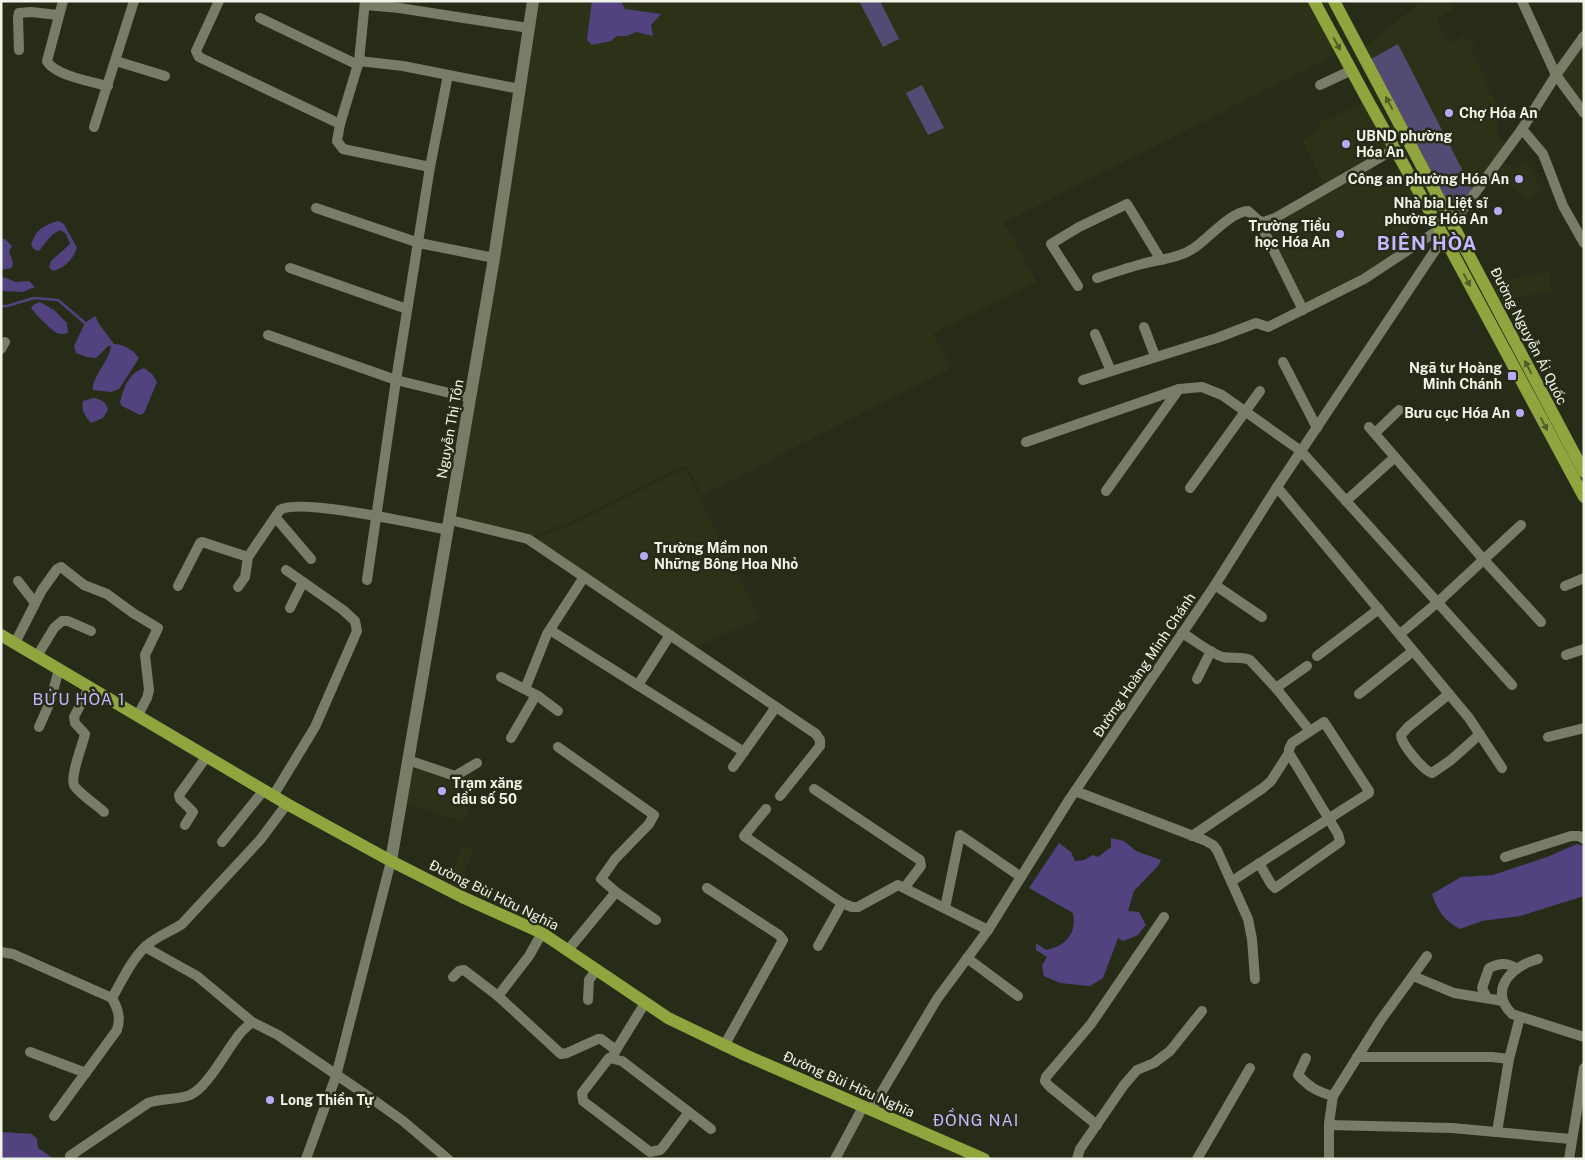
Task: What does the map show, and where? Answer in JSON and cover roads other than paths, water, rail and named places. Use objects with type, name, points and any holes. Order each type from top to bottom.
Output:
[{"type":"main road","name":"Đường Nguyễn Ái Quốc","points":[[1314,1],[1584,498]]},
{"type":"main road","name":"Đường Nguyễn Ái Quốc","points":[[1334,1],[1584,472]]},
{"type":"main road","points":[[1442,234],[1453,224]]},
{"type":"main road","name":"Đường Bùi Hữu Nghĩa","points":[[1,635],[287,804],[391,861],[462,897],[542,933],[668,1018],[724,1046],[984,1159]]},
{"type":"street","points":[[63,1],[47,61],[49,65],[52,69],[66,74],[108,86]]},
{"type":"street","points":[[94,127],[134,1]]},
{"type":"street","points":[[219,1],[196,51],[197,54],[340,124]]},
{"type":"street","name":"Nguyễn Thị Tồn","points":[[391,861],[494,258],[533,1]]},
{"type":"street","points":[[1522,1],[1556,75],[1584,113]]},
{"type":"street","points":[[430,167],[343,149],[337,141],[340,124],[358,63],[365,3],[529,28]]},
{"type":"street","points":[[19,50],[19,13],[31,12],[58,15]]},
{"type":"street","points":[[260,18],[358,63],[402,66],[520,89]]},
{"type":"street","points":[[1453,224],[1522,129],[1556,75],[1584,36]]},
{"type":"street","points":[[116,61],[165,76]]},
{"type":"street","points":[[1320,85],[1352,70]]},
{"type":"street","points":[[367,580],[407,309],[430,167],[448,76]]},
{"type":"street","points":[[1522,129],[1543,154],[1563,206],[1584,243]]},
{"type":"street","points":[[1259,222],[1275,218],[1395,149]]},
{"type":"street","points":[[1078,286],[1051,244],[1079,226],[1127,204],[1160,260]]},
{"type":"street","points":[[316,208],[418,243],[494,258]]},
{"type":"street","points":[[1097,278],[1144,263],[1175,257],[1193,249],[1231,218],[1243,211],[1248,211],[1259,222],[1303,310]]},
{"type":"street","points":[[1082,380],[1217,338],[1256,323],[1268,327],[1364,279],[1442,234]]},
{"type":"street","name":"Đường Hoàng Minh Chánh","points":[[835,1159],[937,999],[988,930],[1075,791],[1318,428],[1442,234]]},
{"type":"street","points":[[290,268],[407,309]]},
{"type":"street","points":[[1144,327],[1155,356]]},
{"type":"street","points":[[1096,334],[1111,371]]},
{"type":"street","points":[[268,335],[396,380],[470,398]]},
{"type":"street","points":[[1284,362],[1318,428]]},
{"type":"street","points":[[1026,442],[1179,389],[1202,387],[1222,395],[1301,451],[1512,684]]},
{"type":"street","points":[[1106,492],[1179,389]]},
{"type":"street","points":[[1190,488],[1260,391]]},
{"type":"street","points":[[1399,410],[1372,430],[1484,560],[1541,622]]},
{"type":"street","points":[[1346,501],[1395,457]]},
{"type":"street","points":[[1277,487],[1469,718],[1502,768]]},
{"type":"street","points":[[238,587],[245,577],[248,557],[280,510],[287,507],[318,508],[376,515],[449,525],[528,539],[816,734],[820,746],[780,796]]},
{"type":"street","points":[[276,518],[311,559]]},
{"type":"street","points":[[1400,634],[1438,602],[1521,525]]},
{"type":"street","points":[[178,586],[201,543],[248,557]]},
{"type":"street","points":[[15,644],[35,603],[47,583],[61,566],[84,585],[107,594],[133,613],[157,626],[158,631],[145,655],[148,673],[148,695],[138,715]]},
{"type":"street","points":[[222,842],[269,793],[315,727],[357,631],[355,621],[286,570]]},
{"type":"street","points":[[525,689],[550,630],[584,577]]},
{"type":"street","points":[[1565,586],[1584,578]]},
{"type":"street","points":[[18,581],[35,603]]},
{"type":"street","points":[[290,608],[303,582]]},
{"type":"street","points":[[1214,584],[1262,617]]},
{"type":"street","points":[[1316,656],[1379,609]]},
{"type":"street","points":[[37,656],[54,628],[62,621],[68,621],[91,631]]},
{"type":"street","points":[[550,630],[744,752]]},
{"type":"street","points":[[1182,632],[1224,657],[1250,660],[1276,688],[1310,731]]},
{"type":"street","points":[[638,685],[670,635]]},
{"type":"street","points":[[1566,655],[1584,649]]},
{"type":"street","points":[[1198,679],[1211,651]]},
{"type":"street","points":[[1359,694],[1414,651]]},
{"type":"street","points":[[1276,688],[1307,666]]},
{"type":"street","points":[[39,728],[50,702],[59,669]]},
{"type":"street","points":[[501,678],[536,695],[558,712]]},
{"type":"street","points":[[89,688],[74,718],[75,723],[86,734],[78,754],[73,780],[76,787],[104,812]]},
{"type":"street","points":[[1449,694],[1408,727],[1401,735],[1404,744],[1426,771],[1432,773],[1451,760],[1480,734]]},
{"type":"street","points":[[512,738],[536,695]]},
{"type":"street","points":[[733,767],[776,707]]},
{"type":"street","points":[[1192,836],[1263,788],[1271,781],[1289,753],[1292,743],[1324,722],[1369,792],[1232,881]]},
{"type":"street","points":[[1548,737],[1584,728]]},
{"type":"street","points":[[558,747],[654,816],[649,824],[615,859],[601,879],[656,920]]},
{"type":"street","points":[[1259,864],[1273,887],[1278,887],[1339,844],[1339,837],[1329,818],[1289,753]]},
{"type":"street","points":[[185,826],[193,812],[179,796],[207,756]]},
{"type":"street","points":[[408,760],[455,776],[477,763]]},
{"type":"street","points":[[814,789],[920,860],[921,866],[905,887]]},
{"type":"street","points":[[1075,791],[1192,836],[1213,846],[1232,881],[1250,925],[1255,979]]},
{"type":"street","points":[[112,998],[134,961],[145,947],[162,934],[182,924],[260,840],[287,804]]},
{"type":"street","points":[[766,809],[744,836],[842,904],[858,907],[898,885],[988,930]]},
{"type":"street","points":[[945,908],[960,835],[1021,877]]},
{"type":"street","points":[[1505,857],[1571,836],[1579,836],[1584,839]]},
{"type":"street","points":[[306,1159],[336,1076],[391,861]]},
{"type":"street","points":[[707,888],[783,940],[724,1046]]},
{"type":"street","points":[[568,950],[616,892]]},
{"type":"street","points":[[818,946],[842,904]]},
{"type":"street","points":[[1096,1125],[1049,1086],[1045,1081],[1046,1077],[1091,1024],[1164,918]]},
{"type":"street","points":[[498,996],[529,956],[542,933]]},
{"type":"street","points":[[145,947],[197,976],[252,1022],[278,1035],[403,1121],[441,1156]]},
{"type":"street","points":[[1,952],[13,954],[112,998],[119,1016],[120,1023],[117,1030],[54,1116]]},
{"type":"street","points":[[1329,1159],[1329,1125],[1333,1096],[1380,1021],[1427,956]]},
{"type":"street","points":[[967,958],[1018,996]]},
{"type":"street","points":[[1538,959],[1526,963],[1517,969],[1504,983],[1501,992],[1505,1007],[1512,1014],[1584,1037]]},
{"type":"street","points":[[1487,998],[1482,988],[1489,968],[1497,964],[1509,964],[1517,969]]},
{"type":"street","points":[[588,1000],[589,980],[597,969]]},
{"type":"street","points":[[453,978],[459,971],[464,970],[498,996],[561,1054],[601,1040],[622,1061],[711,1129]]},
{"type":"street","points":[[1413,976],[1454,993],[1503,1001]]},
{"type":"street","points":[[645,1003],[614,1054],[582,1093],[583,1101],[650,1152],[660,1150],[690,1112]]},
{"type":"street","points":[[1076,1159],[1080,1149],[1124,1085],[1137,1070],[1154,1063],[1170,1051],[1202,1011]]},
{"type":"street","points":[[1498,1132],[1509,1059],[1520,1016]]},
{"type":"street","points":[[70,1156],[148,1103],[192,1095],[222,1060],[236,1038],[252,1022]]},
{"type":"street","points":[[30,1052],[86,1073]]},
{"type":"street","points":[[1356,1057],[1492,1057],[1509,1059]]},
{"type":"street","points":[[1306,1058],[1298,1075],[1311,1088],[1333,1096]]},
{"type":"street","points":[[1198,1159],[1250,1068]]},
{"type":"street","points":[[1569,1159],[1584,1068]]},
{"type":"street","points":[[1329,1125],[1452,1128],[1571,1139]]},
{"type":"waterway","points":[[1,306],[34,298],[58,300],[85,323]]},
{"type":"place","name":"Chợ Hóa An","points":[[1449,113]]},
{"type":"place","name":"UBND phường Hóa An","points":[[1346,144]]},
{"type":"place","name":"Công an phường Hóa An","points":[[1519,179]]},
{"type":"place","name":"Nhà bia Liệt sĩ phường Hóa An","points":[[1498,211]]},
{"type":"place","name":"Trường Tiểu học Hóa An","points":[[1340,234]]},
{"type":"place","name":"Ngã tư Hoàng Minh Chánh","points":[[1512,376]]},
{"type":"place","name":"Bưu cục Hóa An","points":[[1520,413]]},
{"type":"place","name":"Trường Mầm non Những Bông Hoa Nhỏ","points":[[644,556]]},
{"type":"place","name":"Trạm xăng dầu số 50","points":[[442,791]]},
{"type":"place","name":"Long Thiền Tự","points":[[270,1100]]},
{"type":"district","name":"BIÊN HÒA","points":[[1427,243]]},
{"type":"district","name":"BỬU HÒA 1","points":[[79,699]]},
{"type":"district","name":"ĐỒNG NAI","points":[[976,1120]]}]
